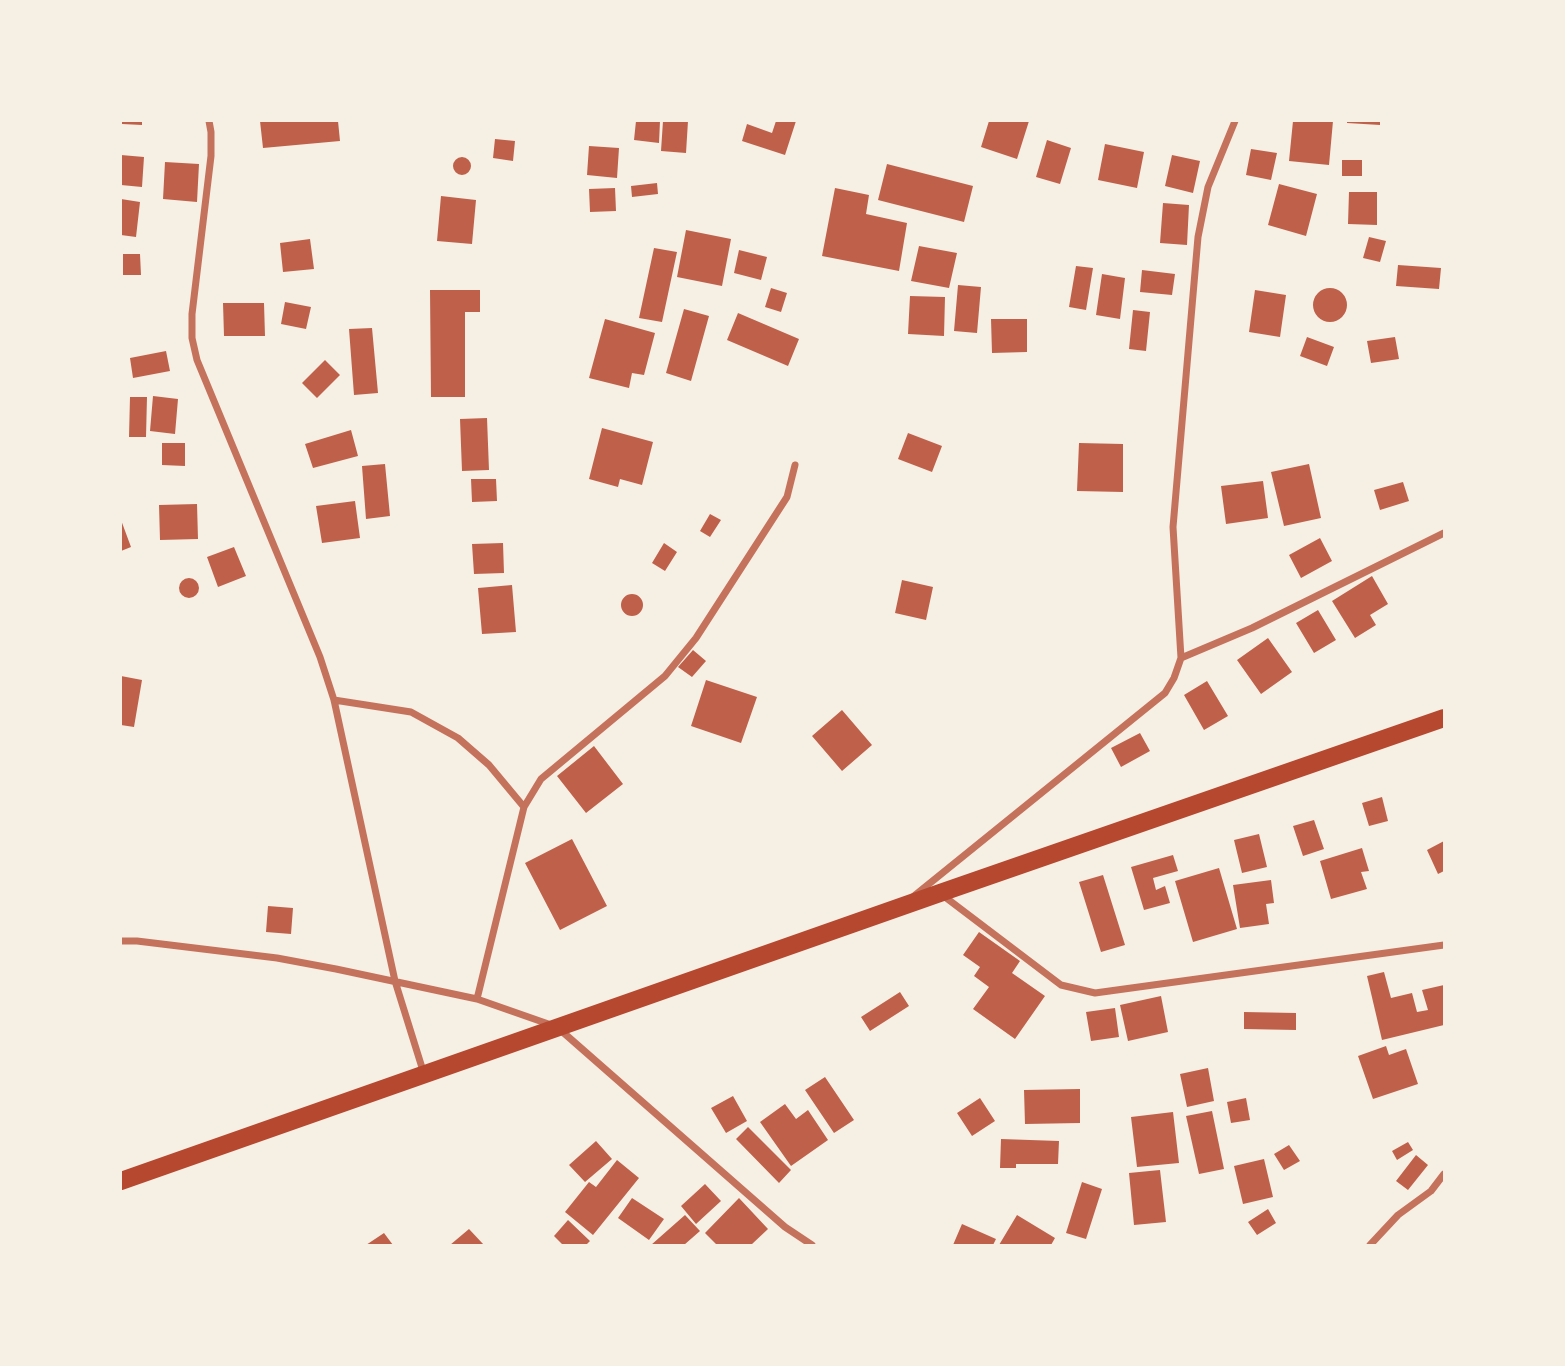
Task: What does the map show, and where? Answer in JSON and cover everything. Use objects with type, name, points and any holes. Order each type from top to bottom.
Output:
[{"type":"main road","points":[[121,1181],[1444,718]]},
{"type":"street","points":[[209,121],[211,156],[192,314],[192,338],[197,360],[320,657],[334,699],[396,981],[424,1074]]},
{"type":"street","points":[[899,908],[1165,693],[1174,678],[1181,658],[1173,527],[1198,237],[1208,187],[1235,121]]},
{"type":"street","points":[[477,999],[524,807],[541,779],[665,676],[696,638],[787,497],[795,465]]},
{"type":"street","points":[[1181,658],[1252,628],[1444,533]]},
{"type":"street","points":[[334,699],[411,712],[458,738],[489,765],[524,807]]},
{"type":"street","points":[[940,893],[1061,985],[1095,993],[1444,945]]},
{"type":"street","points":[[121,941],[277,958],[396,981],[477,999],[557,1027],[785,1227],[812,1245]]},
{"type":"street","points":[[1370,1245],[1398,1214],[1431,1191],[1444,1174]]},
{"type":"building","points":[[122,121],[142,121],[142,125],[122,124]]},
{"type":"building","points":[[260,121],[338,121],[340,141],[263,148]]},
{"type":"building","points":[[636,121],[660,121],[659,143],[634,140]]},
{"type":"building","points":[[663,121],[688,121],[686,153],[661,151]]},
{"type":"building","points":[[776,121],[796,121],[785,155],[742,141],[747,124],[772,133]]},
{"type":"building","points":[[989,121],[1029,121],[1017,159],[981,147]]},
{"type":"building","points":[[1293,121],[1333,121],[1329,165],[1289,161]]},
{"type":"building","points":[[1380,121],[1380,125],[1347,123]]},
{"type":"building","points":[[495,139],[515,141],[513,161],[493,158]]},
{"type":"building","points":[[1047,140],[1071,148],[1060,184],[1036,177]]},
{"type":"building","points":[[1105,144],[1144,152],[1137,188],[1098,180]]},
{"type":"building","points":[[589,146],[619,148],[617,178],[587,175]]},
{"type":"building","points":[[1251,149],[1277,153],[1271,180],[1246,175]]},
{"type":"building","points":[[121,155],[144,157],[142,187],[121,185]]},
{"type":"building","points":[[1172,155],[1200,161],[1193,193],[1165,186]]},
{"type":"building","points":[[462,157],[468,160],[471,166],[468,172],[462,175],[456,172],[453,166],[456,160]]},
{"type":"building","points":[[1342,160],[1362,160],[1362,176],[1342,176]]},
{"type":"building","points":[[165,162],[199,164],[197,202],[163,199]]},
{"type":"building","points":[[887,164],[973,186],[964,222],[878,200]]},
{"type":"building","points":[[657,183],[658,194],[632,197],[631,186]]},
{"type":"building","points":[[1279,184],[1317,194],[1306,236],[1268,225]]},
{"type":"building","points":[[615,188],[616,211],[590,212],[589,189]]},
{"type":"building","points":[[835,188],[869,195],[866,214],[907,223],[899,271],[822,256]]},
{"type":"building","points":[[1349,192],[1377,192],[1377,225],[1348,224]]},
{"type":"building","points":[[441,196],[476,200],[472,244],[437,241]]},
{"type":"building","points":[[121,199],[140,202],[136,237],[121,235]]},
{"type":"building","points":[[1163,203],[1189,205],[1187,245],[1160,243]]},
{"type":"building","points":[[686,230],[731,239],[722,286],[677,277]]},
{"type":"building","points":[[1369,237],[1386,241],[1380,262],[1363,258]]},
{"type":"building","points":[[310,239],[314,269],[283,272],[280,243]]},
{"type":"building","points":[[919,246],[957,253],[949,288],[911,281]]},
{"type":"building","points":[[654,248],[677,252],[662,322],[639,318]]},
{"type":"building","points":[[739,250],[767,257],[761,280],[734,273]]},
{"type":"building","points":[[123,254],[140,254],[141,275],[123,275]]},
{"type":"building","points":[[1398,265],[1441,268],[1439,289],[1396,286]]},
{"type":"building","points":[[1076,266],[1093,268],[1086,310],[1069,307]]},
{"type":"building","points":[[1142,270],[1175,274],[1172,295],[1140,292]]},
{"type":"building","points":[[1102,274],[1125,278],[1120,319],[1096,315]]},
{"type":"building","points":[[958,285],[981,287],[977,333],[954,331]]},
{"type":"building","points":[[771,288],[787,293],[781,312],[765,307]]},
{"type":"building","points":[[1330,288],[1342,293],[1347,305],[1342,317],[1330,322],[1318,317],[1313,305],[1318,293]]},
{"type":"building","points":[[430,290],[480,290],[480,312],[465,312],[465,397],[431,397]]},
{"type":"building","points":[[1255,290],[1286,295],[1280,337],[1249,332]]},
{"type":"building","points":[[910,296],[945,297],[944,336],[908,334]]},
{"type":"building","points":[[285,302],[311,307],[306,329],[281,324]]},
{"type":"building","points":[[223,303],[264,303],[265,336],[224,336]]},
{"type":"building","points":[[684,309],[709,316],[691,381],[666,373]]},
{"type":"building","points":[[1133,310],[1150,312],[1146,351],[1129,349]]},
{"type":"building","points":[[738,313],[799,339],[788,366],[727,340]]},
{"type":"building","points":[[605,319],[655,333],[644,375],[632,373],[629,388],[589,378]]},
{"type":"building","points":[[991,319],[1027,319],[1027,352],[992,353]]},
{"type":"building","points":[[372,328],[378,393],[354,395],[349,329]]},
{"type":"building","points":[[1307,337],[1334,347],[1327,366],[1300,356]]},
{"type":"building","points":[[1395,337],[1399,359],[1371,363],[1367,341]]},
{"type":"building","points":[[166,351],[170,371],[133,378],[130,358]]},
{"type":"building","points":[[325,360],[340,375],[317,398],[302,383]]},
{"type":"building","points":[[153,396],[178,399],[175,434],[150,431]]},
{"type":"building","points":[[130,397],[147,397],[146,437],[129,437]]},
{"type":"building","points":[[487,418],[489,470],[462,471],[460,419]]},
{"type":"building","points":[[602,428],[653,442],[642,485],[620,479],[618,487],[589,479]]},
{"type":"building","points":[[351,430],[358,456],[313,468],[305,444]]},
{"type":"building","points":[[908,433],[942,446],[932,472],[898,459]]},
{"type":"building","points":[[162,443],[185,443],[185,466],[162,465]]},
{"type":"building","points":[[1079,443],[1123,444],[1123,492],[1077,491]]},
{"type":"building","points":[[385,464],[390,516],[366,519],[362,466]]},
{"type":"building","points":[[1309,464],[1321,518],[1284,526],[1271,472]]},
{"type":"building","points":[[471,479],[496,479],[497,501],[472,502]]},
{"type":"building","points":[[1263,481],[1268,518],[1226,524],[1221,486]]},
{"type":"building","points":[[1403,482],[1409,501],[1380,510],[1374,490]]},
{"type":"building","points":[[355,501],[360,538],[322,543],[316,506]]},
{"type":"building","points":[[197,504],[198,539],[160,540],[159,505]]},
{"type":"building","points":[[710,514],[721,520],[710,537],[700,531]]},
{"type":"building","points":[[121,520],[131,547],[121,551]]},
{"type":"building","points":[[1320,538],[1332,561],[1301,578],[1289,555]]},
{"type":"building","points":[[503,543],[504,573],[474,574],[472,544]]},
{"type":"building","points":[[664,543],[677,552],[665,571],[652,563]]},
{"type":"building","points":[[234,547],[246,576],[218,587],[207,557]]},
{"type":"building","points":[[1372,576],[1388,604],[1370,615],[1376,625],[1355,638],[1332,601]]},
{"type":"building","points":[[189,578],[196,581],[199,588],[196,595],[189,598],[182,595],[179,588],[182,581]]},
{"type":"building","points":[[902,580],[933,587],[926,620],[895,613]]},
{"type":"building","points":[[512,585],[516,632],[482,634],[478,588]]},
{"type":"building","points":[[632,594],[640,597],[643,605],[640,613],[632,616],[624,613],[621,605],[624,597]]},
{"type":"building","points":[[1318,610],[1336,640],[1314,653],[1296,623]]},
{"type":"building","points":[[1268,638],[1292,672],[1261,694],[1237,660]]},
{"type":"building","points":[[693,650],[706,661],[692,677],[678,667]]},
{"type":"building","points":[[121,676],[142,680],[134,727],[121,725]]},
{"type":"building","points":[[706,680],[757,697],[741,743],[691,726]]},
{"type":"building","points":[[1207,681],[1228,716],[1204,730],[1184,695]]},
{"type":"building","points":[[842,710],[872,745],[842,771],[812,736]]},
{"type":"building","points":[[1140,733],[1150,751],[1121,767],[1111,748]]},
{"type":"building","points":[[594,746],[623,784],[586,813],[557,776]]},
{"type":"building","points":[[1382,797],[1388,821],[1369,826],[1362,803]]},
{"type":"building","points":[[1314,820],[1324,849],[1303,856],[1293,826]]},
{"type":"building","points":[[1259,834],[1267,867],[1242,873],[1234,840]]},
{"type":"building","points":[[572,839],[607,906],[560,930],[525,863]]},
{"type":"building","points":[[1444,841],[1444,871],[1438,874],[1427,850]]},
{"type":"building","points":[[1362,848],[1369,871],[1361,872],[1367,889],[1331,899],[1320,861]]},
{"type":"building","points":[[1173,855],[1178,871],[1153,878],[1156,890],[1165,886],[1170,903],[1144,910],[1131,867]]},
{"type":"building","points":[[1219,868],[1237,929],[1193,942],[1175,881]]},
{"type":"building","points":[[1103,875],[1125,945],[1101,952],[1079,882]]},
{"type":"building","points":[[1271,880],[1274,903],[1266,904],[1269,924],[1240,928],[1233,885]]},
{"type":"building","points":[[268,906],[293,908],[291,934],[266,932]]},
{"type":"building","points":[[979,932],[1020,961],[1012,973],[1045,996],[1015,1039],[973,1009],[989,987],[974,976],[980,967],[963,955]]},
{"type":"building","points":[[1384,972],[1391,998],[1412,993],[1417,1012],[1428,1010],[1422,990],[1444,985],[1444,1025],[1382,1040],[1367,976]]},
{"type":"building","points":[[900,992],[909,1006],[870,1031],[861,1017]]},
{"type":"building","points":[[1161,996],[1168,1032],[1128,1041],[1120,1005]]},
{"type":"building","points":[[1115,1008],[1119,1037],[1091,1041],[1086,1012]]},
{"type":"building","points":[[1244,1012],[1296,1013],[1296,1030],[1244,1029]]},
{"type":"building","points":[[1386,1046],[1389,1055],[1406,1049],[1418,1084],[1373,1099],[1358,1056]]},
{"type":"building","points":[[1208,1068],[1214,1101],[1187,1107],[1180,1074]]},
{"type":"building","points":[[825,1077],[854,1120],[834,1133],[805,1090]]},
{"type":"building","points":[[1080,1089],[1080,1123],[1025,1124],[1024,1090]]},
{"type":"building","points":[[733,1096],[747,1121],[726,1133],[711,1108]]},
{"type":"building","points":[[980,1098],[995,1121],[972,1136],[957,1113]]},
{"type":"building","points":[[1246,1098],[1250,1120],[1231,1123],[1227,1102]]},
{"type":"building","points":[[785,1104],[796,1119],[808,1110],[828,1140],[791,1166],[760,1122]]},
{"type":"building","points":[[1212,1111],[1224,1169],[1199,1174],[1186,1116]]},
{"type":"building","points":[[1173,1112],[1179,1163],[1137,1167],[1131,1117]]},
{"type":"building","points":[[748,1127],[791,1170],[779,1183],[736,1139]]},
{"type":"building","points":[[1001,1139],[1059,1141],[1058,1164],[1016,1164],[1016,1168],[1000,1168]]},
{"type":"building","points":[[596,1141],[612,1159],[585,1182],[569,1165]]},
{"type":"building","points":[[1408,1142],[1413,1150],[1397,1160],[1392,1151]]},
{"type":"building","points":[[1289,1145],[1300,1161],[1284,1170],[1274,1154]]},
{"type":"building","points":[[1416,1155],[1428,1165],[1408,1190],[1396,1181]]},
{"type":"building","points":[[1264,1159],[1273,1197],[1243,1204],[1234,1166]]},
{"type":"building","points":[[617,1160],[639,1178],[593,1235],[565,1212],[589,1182],[596,1187]]},
{"type":"building","points":[[1160,1170],[1166,1222],[1134,1225],[1129,1173]]},
{"type":"building","points":[[1082,1182],[1102,1189],[1086,1239],[1066,1233]]},
{"type":"building","points":[[705,1184],[721,1201],[696,1224],[681,1206]]},
{"type":"building","points":[[632,1198],[664,1219],[649,1240],[618,1218]]},
{"type":"building","points":[[739,1198],[768,1229],[751,1245],[717,1245],[705,1233]]},
{"type":"building","points":[[1268,1209],[1276,1223],[1257,1235],[1248,1222]]},
{"type":"building","points":[[685,1215],[700,1231],[684,1245],[651,1245]]},
{"type":"building","points":[[1017,1215],[1055,1238],[1051,1245],[999,1245]]},
{"type":"building","points":[[568,1220],[590,1241],[586,1245],[563,1245],[554,1236]]},
{"type":"building","points":[[962,1224],[996,1239],[993,1245],[953,1245]]},
{"type":"building","points":[[469,1229],[484,1245],[450,1245]]},
{"type":"building","points":[[384,1233],[393,1245],[366,1245]]}]
